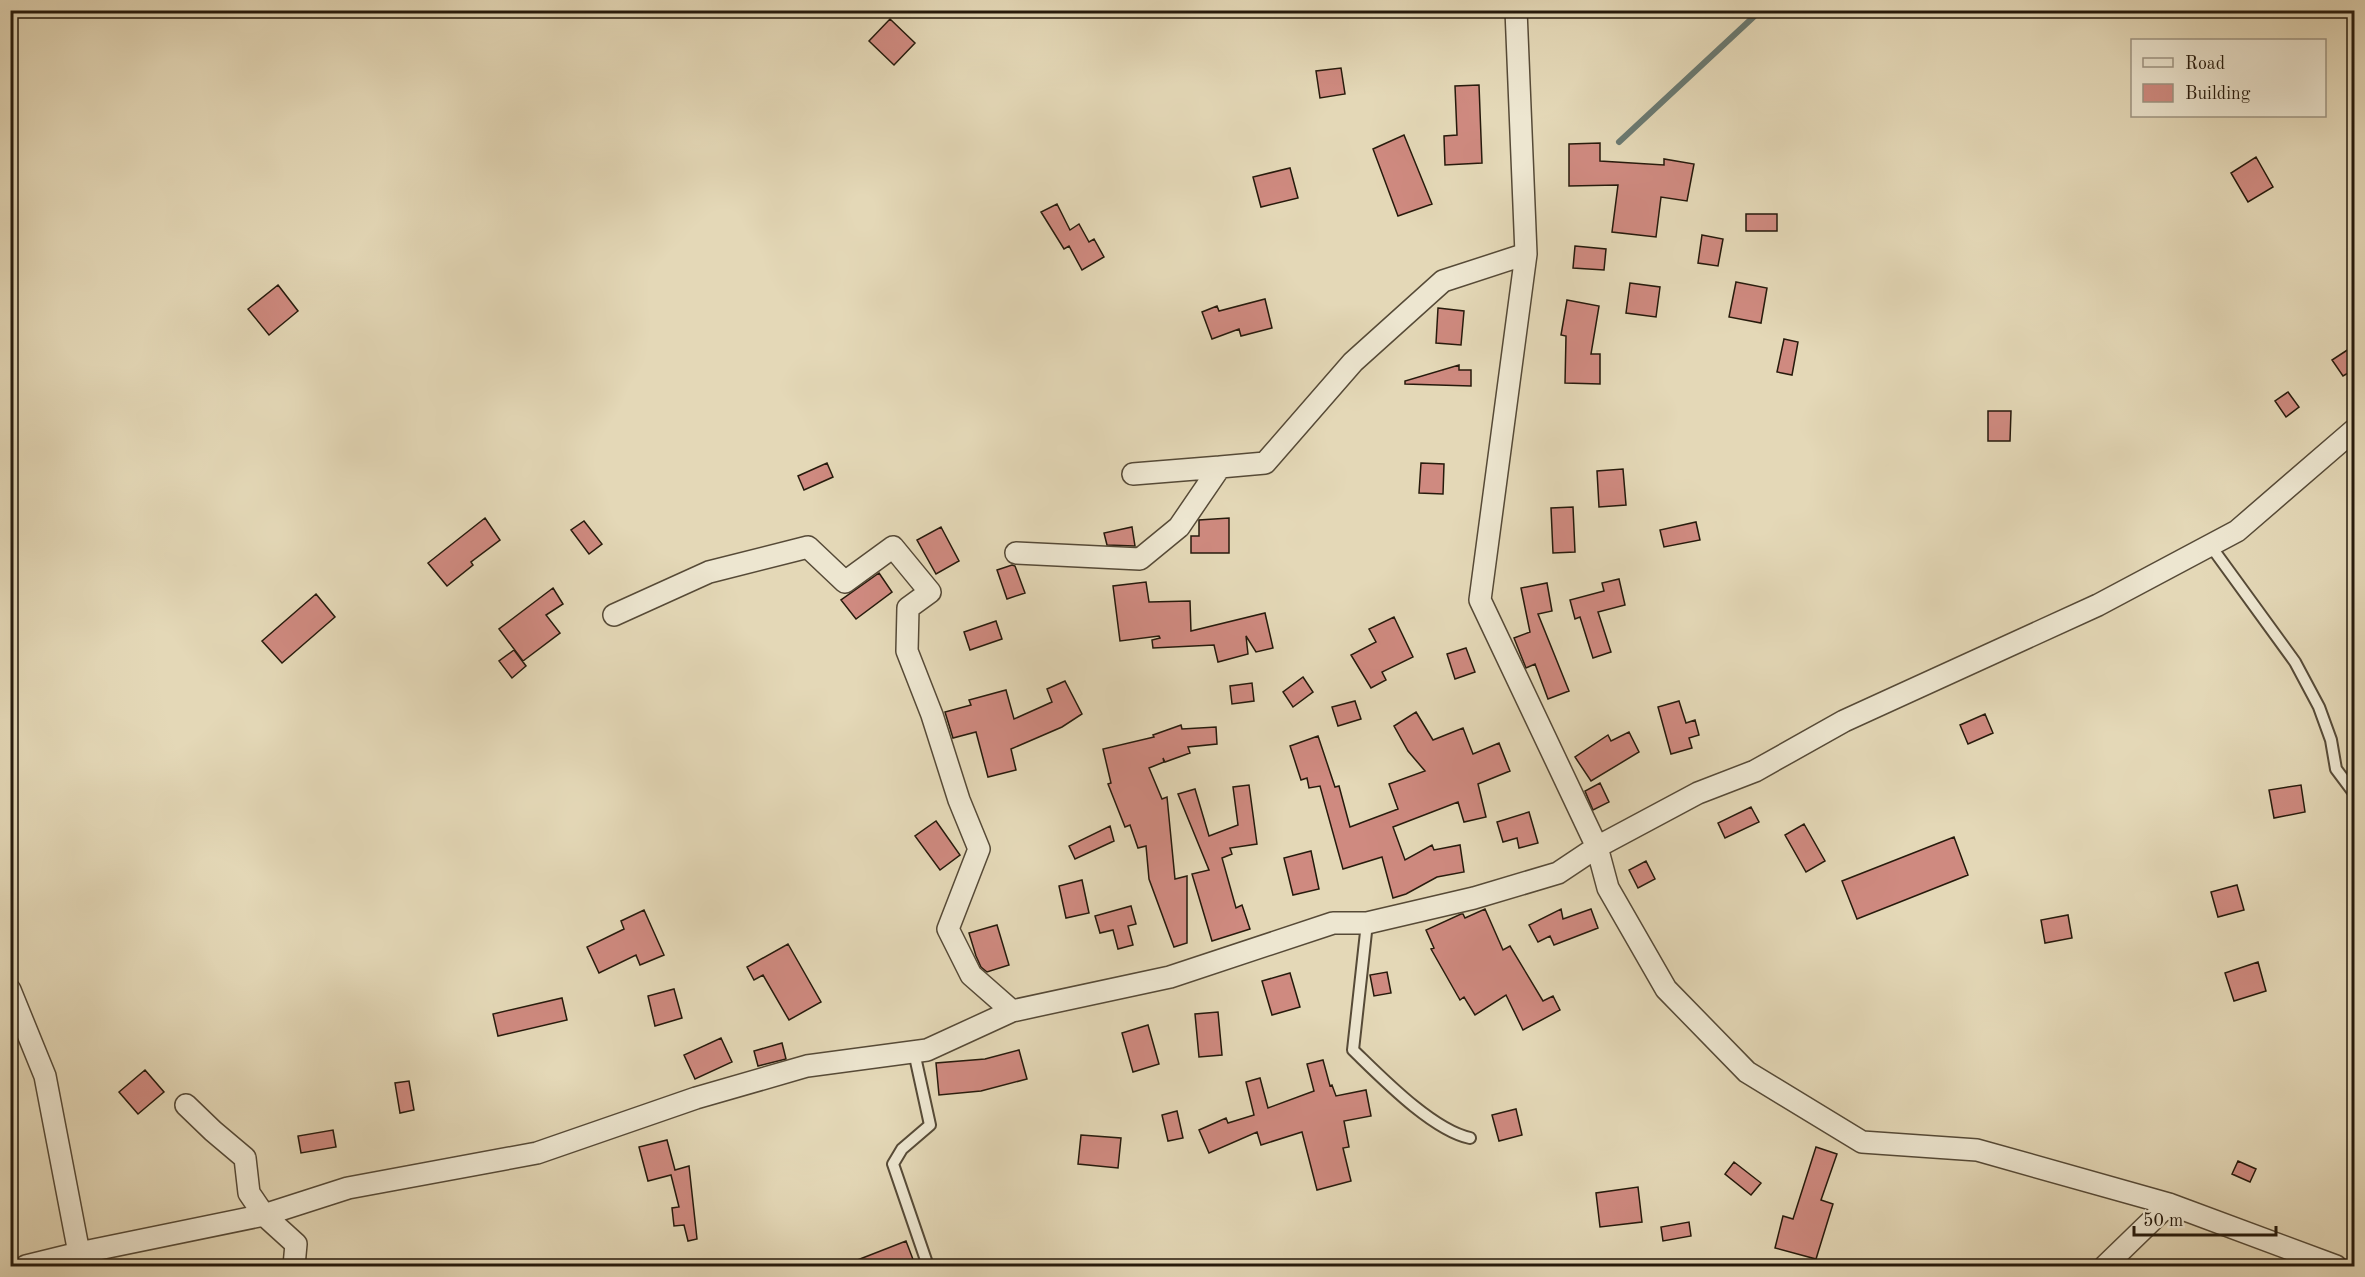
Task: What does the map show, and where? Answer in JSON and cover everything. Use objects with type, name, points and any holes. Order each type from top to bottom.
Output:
[{"type":"street","points":[[1516,10],[1526,254],[1480,600],[1597,847],[1608,888],[1666,989],[1747,1072],[1862,1142],[1977,1150],[2169,1204],[2336,1266]]},
{"type":"street","points":[[1133,474],[1265,463],[1353,362],[1443,281],[1526,254]]},
{"type":"street","points":[[26,1266],[264,1215],[348,1188],[537,1153],[696,1098],[807,1066],[927,1050],[1012,1011],[1170,977],[1333,923],[1367,923],[1474,898],[1558,873],[1597,847],[1698,794],[1755,771],[1844,721],[2098,605],[2237,531],[2355,430]]},
{"type":"street","points":[[1016,553],[1140,559],[1179,527],[1220,467]]},
{"type":"street","points":[[614,615],[709,572],[808,548],[845,582],[893,547],[930,592],[908,608],[908,651],[932,715],[959,800],[979,849],[948,929],[971,975],[1012,1011]]},
{"type":"street","points":[[10,990],[45,1076],[79,1253]]},
{"type":"street","points":[[186,1105],[245,1158],[249,1193],[264,1215],[296,1244],[294,1266]]},
{"type":"street","points":[[2105,1266],[2169,1204]]},
{"type":"lane","points":[[2210,545],[2295,663],[2319,707],[2331,740],[2336,769],[2355,793]]},
{"type":"lane","points":[[1367,923],[1353,1050],[1406,1100],[1458,1135],[1470,1138]]},
{"type":"lane","points":[[914,1052],[930,1125],[902,1149],[893,1164],[928,1266]]},
{"type":"building","points":[[890,19],[915,43],[894,65],[869,41]]},
{"type":"building","points":[[1341,68],[1345,94],[1320,98],[1316,71]]},
{"type":"building","points":[[1479,85],[1482,163],[1445,165],[1444,136],[1457,135],[1455,86]]},
{"type":"building","points":[[1404,135],[1432,204],[1398,216],[1373,149]]},
{"type":"building","points":[[1600,143],[1600,161],[1664,165],[1664,159],[1694,164],[1687,201],[1661,197],[1656,237],[1612,232],[1618,185],[1569,186],[1569,144]]},
{"type":"building","points":[[2256,157],[2273,187],[2248,202],[2231,173]]},
{"type":"building","points":[[1290,168],[1298,198],[1261,207],[1253,177]]},
{"type":"building","points":[[1057,204],[1070,230],[1079,224],[1089,242],[1094,239],[1104,257],[1082,270],[1069,246],[1064,249],[1041,212]]},
{"type":"building","points":[[1746,214],[1777,214],[1777,231],[1746,231]]},
{"type":"building","points":[[1702,235],[1723,239],[1718,266],[1698,263]]},
{"type":"building","points":[[1575,246],[1606,249],[1604,270],[1573,268]]},
{"type":"building","points":[[1736,282],[1767,288],[1761,323],[1729,317]]},
{"type":"building","points":[[1630,283],[1660,287],[1656,317],[1626,313]]},
{"type":"building","points":[[278,285],[298,311],[269,335],[248,309]]},
{"type":"building","points":[[1265,299],[1272,328],[1241,336],[1239,329],[1212,339],[1202,312],[1217,306],[1219,311]]},
{"type":"building","points":[[1567,300],[1599,306],[1591,354],[1600,354],[1600,384],[1565,383],[1566,336],[1561,335]]},
{"type":"building","points":[[1438,308],[1464,311],[1461,345],[1436,343]]},
{"type":"building","points":[[1784,339],[1798,342],[1792,375],[1777,372]]},
{"type":"building","points":[[2355,345],[2355,369],[2343,376],[2332,360]]},
{"type":"building","points":[[1459,365],[1459,370],[1471,370],[1471,386],[1405,384],[1405,381]]},
{"type":"building","points":[[2288,392],[2299,407],[2286,417],[2275,401]]},
{"type":"building","points":[[1988,411],[2011,411],[2010,441],[1988,441]]},
{"type":"building","points":[[827,463],[833,477],[804,490],[798,476]]},
{"type":"building","points":[[1421,463],[1444,464],[1443,494],[1419,493]]},
{"type":"building","points":[[1623,469],[1626,505],[1599,507],[1597,471]]},
{"type":"building","points":[[1573,507],[1575,552],[1553,553],[1551,508]]},
{"type":"building","points":[[485,518],[500,540],[471,562],[473,565],[447,586],[428,563]]},
{"type":"building","points":[[1229,518],[1229,553],[1191,553],[1191,536],[1199,536],[1199,520]]},
{"type":"building","points":[[584,521],[602,544],[589,554],[571,530]]},
{"type":"building","points":[[1696,522],[1700,540],[1664,547],[1660,530]]},
{"type":"building","points":[[941,527],[959,561],[936,574],[917,540]]},
{"type":"building","points":[[1132,527],[1135,546],[1107,545],[1104,533]]},
{"type":"building","points":[[1015,566],[1025,593],[1007,599],[997,570]]},
{"type":"building","points":[[879,573],[892,592],[856,619],[841,600]]},
{"type":"building","points":[[1619,579],[1625,605],[1598,612],[1611,652],[1593,658],[1580,617],[1575,619],[1570,600],[1604,591],[1602,583]]},
{"type":"building","points":[[1146,582],[1149,602],[1190,601],[1191,631],[1265,613],[1273,648],[1256,652],[1246,636],[1248,654],[1218,662],[1214,645],[1153,648],[1152,640],[1160,638],[1159,636],[1120,641],[1113,586]]},
{"type":"building","points":[[1547,583],[1552,611],[1538,614],[1569,691],[1548,699],[1535,664],[1526,668],[1514,638],[1530,632],[1521,588]]},
{"type":"building","points":[[553,588],[563,604],[546,615],[560,633],[523,661],[499,629]]},
{"type":"building","points":[[316,594],[335,617],[282,663],[262,641]]},
{"type":"building","points":[[1394,617],[1413,657],[1382,672],[1386,680],[1371,688],[1351,655],[1376,642],[1369,629]]},
{"type":"building","points":[[996,621],[1002,639],[970,650],[964,632]]},
{"type":"building","points":[[1466,648],[1475,672],[1455,679],[1447,654]]},
{"type":"building","points":[[514,650],[526,666],[512,678],[499,661]]},
{"type":"building","points":[[1303,677],[1313,692],[1293,707],[1283,692]]},
{"type":"building","points":[[1065,681],[1082,714],[1062,727],[1011,749],[1016,770],[988,777],[976,732],[953,738],[945,712],[971,705],[969,700],[1006,690],[1014,719],[1052,702],[1047,689]]},
{"type":"building","points":[[1252,683],[1254,701],[1232,704],[1230,686]]},
{"type":"building","points":[[1355,701],[1361,719],[1338,726],[1332,707]]},
{"type":"building","points":[[1679,701],[1686,723],[1695,720],[1699,735],[1689,738],[1692,748],[1671,754],[1658,707]]},
{"type":"building","points":[[1416,712],[1433,740],[1463,728],[1473,754],[1499,743],[1510,771],[1478,784],[1486,817],[1464,822],[1458,802],[1393,827],[1405,860],[1432,845],[1434,850],[1460,845],[1464,872],[1437,877],[1406,894],[1393,898],[1382,857],[1343,869],[1320,786],[1309,788],[1307,778],[1301,780],[1290,746],[1318,736],[1335,787],[1339,786],[1350,827],[1398,809],[1389,784],[1425,771],[1408,751],[1394,726]]},
{"type":"building","points":[[1985,714],[1993,733],[1968,744],[1960,725]]},
{"type":"building","points":[[1181,725],[1182,729],[1216,727],[1217,744],[1188,747],[1190,753],[1165,762],[1163,758],[1164,762],[1149,768],[1162,799],[1167,797],[1175,879],[1187,876],[1187,943],[1174,947],[1149,879],[1146,846],[1138,848],[1130,825],[1125,827],[1108,784],[1111,783],[1103,749],[1154,737],[1153,735]]},
{"type":"building","points":[[1629,732],[1639,752],[1591,781],[1575,757],[1608,735],[1611,741]]},
{"type":"building","points":[[1600,783],[1609,802],[1593,810],[1585,791]]},
{"type":"building","points":[[1249,785],[1257,844],[1230,848],[1232,854],[1222,858],[1236,908],[1242,905],[1250,929],[1212,941],[1192,874],[1209,870],[1178,794],[1195,789],[1209,836],[1238,825],[1233,787]]},
{"type":"building","points":[[2301,785],[2305,812],[2274,818],[2269,790]]},
{"type":"building","points":[[1751,807],[1759,822],[1725,838],[1718,823]]},
{"type":"building","points":[[1529,812],[1538,843],[1519,848],[1517,838],[1503,842],[1497,822]]},
{"type":"building","points":[[936,821],[960,855],[940,870],[915,836]]},
{"type":"building","points":[[1804,824],[1825,861],[1806,872],[1785,835]]},
{"type":"building","points":[[1110,826],[1114,841],[1075,859],[1069,846]]},
{"type":"building","points":[[1954,837],[1968,875],[1857,919],[1842,881]]},
{"type":"building","points":[[1311,851],[1319,889],[1293,895],[1284,858]]},
{"type":"building","points":[[1646,861],[1655,879],[1638,888],[1629,870]]},
{"type":"building","points":[[1082,880],[1089,913],[1066,918],[1059,886]]},
{"type":"building","points":[[2237,885],[2244,910],[2218,917],[2211,892]]},
{"type":"building","points":[[1131,906],[1136,924],[1128,926],[1133,945],[1118,949],[1113,930],[1100,933],[1095,916]]},
{"type":"building","points":[[1485,909],[1503,950],[1510,946],[1543,1001],[1553,996],[1560,1010],[1523,1030],[1506,995],[1475,1015],[1464,997],[1460,1000],[1431,949],[1434,948],[1426,930],[1461,914],[1465,918]]},
{"type":"building","points":[[1561,909],[1563,919],[1591,909],[1598,928],[1554,945],[1550,936],[1538,942],[1529,925]]},
{"type":"building","points":[[644,910],[664,955],[640,965],[636,955],[599,973],[587,947],[624,929],[621,921]]},
{"type":"building","points":[[2068,915],[2072,938],[2045,943],[2041,920]]},
{"type":"building","points":[[997,925],[1009,965],[987,972],[981,967],[969,933]]},
{"type":"building","points":[[788,944],[821,1002],[789,1020],[763,975],[754,980],[747,967]]},
{"type":"building","points":[[2258,962],[2266,991],[2234,1001],[2225,973]]},
{"type":"building","points":[[1387,972],[1391,993],[1374,996],[1370,975]]},
{"type":"building","points":[[1290,973],[1300,1007],[1272,1015],[1262,981]]},
{"type":"building","points":[[674,989],[682,1018],[655,1026],[648,996]]},
{"type":"building","points":[[562,998],[567,1020],[498,1036],[493,1014]]},
{"type":"building","points":[[1218,1012],[1222,1055],[1199,1057],[1195,1014]]},
{"type":"building","points":[[1148,1025],[1159,1064],[1133,1072],[1122,1033]]},
{"type":"building","points":[[721,1038],[732,1062],[695,1079],[684,1055]]},
{"type":"building","points":[[782,1043],[786,1059],[758,1066],[754,1051]]},
{"type":"building","points":[[1019,1050],[1027,1079],[981,1091],[939,1095],[936,1063],[985,1059]]},
{"type":"building","points":[[1323,1060],[1330,1086],[1332,1085],[1336,1096],[1366,1090],[1371,1116],[1344,1121],[1349,1147],[1343,1148],[1351,1181],[1317,1190],[1302,1132],[1261,1145],[1257,1132],[1209,1153],[1199,1130],[1226,1118],[1228,1123],[1254,1115],[1246,1082],[1260,1078],[1268,1108],[1314,1091],[1307,1064]]},
{"type":"building","points":[[145,1070],[164,1092],[138,1114],[119,1092]]},
{"type":"building","points":[[409,1081],[414,1110],[400,1113],[395,1083]]},
{"type":"building","points":[[1516,1109],[1522,1135],[1499,1141],[1492,1115]]},
{"type":"building","points":[[1177,1111],[1183,1138],[1168,1141],[1162,1115]]},
{"type":"building","points":[[333,1130],[336,1147],[301,1153],[298,1136]]},
{"type":"building","points":[[1081,1135],[1121,1138],[1118,1168],[1078,1164]]},
{"type":"building","points":[[667,1140],[675,1170],[689,1166],[697,1239],[688,1241],[684,1225],[674,1226],[672,1208],[679,1207],[671,1175],[648,1181],[639,1147]]},
{"type":"building","points":[[1816,1147],[1837,1154],[1821,1200],[1833,1204],[1816,1259],[1775,1248],[1783,1216],[1793,1219]]},
{"type":"building","points":[[2238,1161],[2256,1169],[2250,1182],[2232,1174]]},
{"type":"building","points":[[1734,1162],[1761,1183],[1751,1195],[1725,1174]]},
{"type":"building","points":[[1638,1187],[1642,1222],[1600,1227],[1596,1193]]},
{"type":"building","points":[[1689,1222],[1691,1236],[1663,1241],[1661,1227]]},
{"type":"building","points":[[906,1241],[914,1262],[903,1266],[842,1266]]},
{"type":"waterway","points":[[1619,142],[1761,10]]}]
